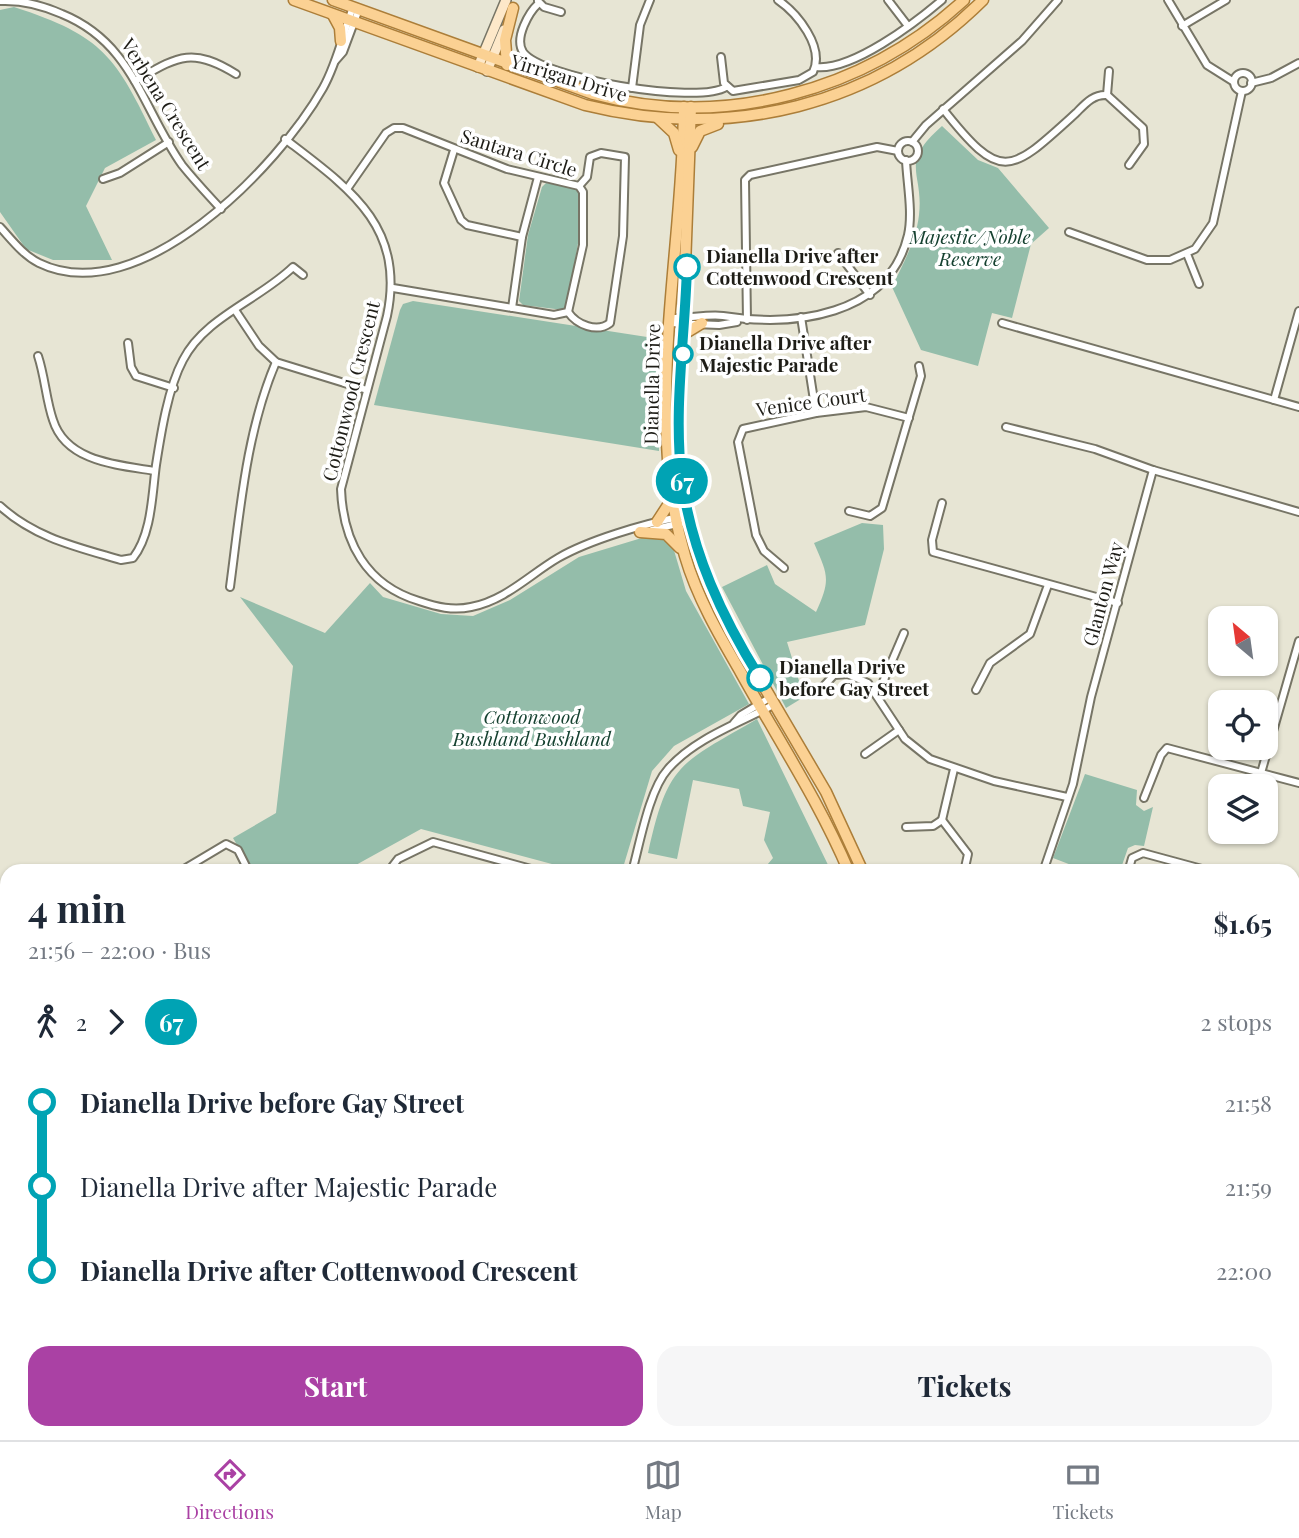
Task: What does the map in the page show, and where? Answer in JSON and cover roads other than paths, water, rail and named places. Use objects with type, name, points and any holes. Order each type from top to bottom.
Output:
[{"type":"main road","name":"Yirrigan Drive","points":[[294,0],[585,105],[659,118],[687,119],[741,118],[773,113],[854,88],[885,73],[941,37],[982,0]]},
{"type":"main road","name":"Yirrigan Drive","points":[[333,0],[487,58],[609,99],[687,107],[725,107],[774,100],[830,82],[878,62],[920,36],[964,0]]},
{"type":"main road","points":[[507,65],[505,40],[511,3]]},
{"type":"main road","points":[[332,14],[340,28],[341,41]]},
{"type":"main road","name":"Dianella Drive","points":[[687,107],[670,321],[667,428],[676,521],[685,558],[704,605],[760,708],[822,813],[845,864]]},
{"type":"main road","points":[[685,154],[706,126],[759,119],[773,113]]},
{"type":"main road","points":[[659,118],[674,133],[685,154]]},
{"type":"main road","name":"Dianella Drive","points":[[685,154],[685,325],[679,426],[689,518],[715,596],[826,792],[859,864]]},
{"type":"main road","points":[[685,325],[702,323]]},
{"type":"main road","points":[[657,522],[672,499]]},
{"type":"main road","points":[[640,532],[666,534],[676,542],[685,558]]},
{"type":"street","name":"Verbena Crescent","points":[[0,1],[11,0],[50,9],[94,30],[121,57],[182,164],[220,209]]},
{"type":"street","points":[[632,89],[640,25],[650,0]]},
{"type":"street","points":[[778,0],[804,26],[816,67]]},
{"type":"street","points":[[888,0],[908,26]]},
{"type":"street","points":[[561,12],[539,2],[530,13],[522,35],[521,47],[527,56],[593,80],[632,89],[709,94],[726,87],[739,92],[774,85],[808,76],[816,67],[834,67],[908,26],[942,0]]},
{"type":"street","points":[[898,150],[903,142],[912,142],[943,109],[1023,41],[1058,0]]},
{"type":"street","points":[[1168,0],[1208,65],[1234,82],[1236,88],[1242,91],[1248,89],[1251,82],[1249,76],[1243,73],[1237,76],[1234,82]]},
{"type":"street","points":[[1182,26],[1226,0]]},
{"type":"street","points":[[483,69],[511,3]]},
{"type":"street","points":[[0,227],[25,254],[40,263],[81,273],[102,272],[164,249],[220,209],[244,188],[285,139],[319,94],[356,8]]},
{"type":"street","points":[[335,62],[343,52],[351,21]]},
{"type":"street","points":[[135,81],[174,58],[189,55],[219,63],[236,74]]},
{"type":"street","points":[[721,57],[726,87]]},
{"type":"street","points":[[1251,82],[1271,78],[1299,63]]},
{"type":"street","points":[[1107,95],[1109,71]]},
{"type":"street","points":[[1069,232],[1147,260],[1170,260],[1187,254],[1201,243],[1213,223],[1242,91]]},
{"type":"street","points":[[943,109],[971,144],[991,160],[1002,163],[1024,157],[1089,101],[1107,95]]},
{"type":"street","points":[[1107,95],[1143,128],[1143,144],[1129,165]]},
{"type":"street","name":"Santara Circle","points":[[347,189],[386,133],[394,128],[403,128],[454,150],[538,177],[579,186],[584,197],[583,245],[568,312]]},
{"type":"street","name":"Cottonwood Crescent","points":[[285,139],[347,189],[368,210],[388,253],[393,288],[368,390],[346,460],[341,489],[342,514],[350,542],[360,560],[374,576],[402,596],[454,609],[485,603],[516,587],[560,556],[657,522],[676,521]]},
{"type":"street","points":[[103,178],[120,173],[169,142]]},
{"type":"street","points":[[906,160],[914,159],[918,152],[912,142]]},
{"type":"street","points":[[702,323],[723,325],[744,320],[801,317],[836,311],[870,295],[895,267],[908,232],[906,160],[898,150],[877,147],[750,175],[745,180],[744,320]]},
{"type":"street","points":[[454,150],[444,183],[461,220],[473,227],[522,237]]},
{"type":"street","points":[[393,288],[554,315],[568,312],[577,322],[603,327],[610,323],[623,236],[625,157],[601,153],[590,157],[587,177],[579,186]]},
{"type":"street","points":[[512,309],[522,237],[538,177]]},
{"type":"street","points":[[838,253],[870,295]]},
{"type":"street","points":[[1187,254],[1199,284]]},
{"type":"street","points":[[0,506],[18,522],[51,540],[121,559],[133,558],[140,549],[147,522],[162,429],[181,362],[203,332],[292,267],[303,275]]},
{"type":"street","points":[[236,310],[260,346],[276,362],[368,390]]},
{"type":"street","points":[[1274,400],[1299,311]]},
{"type":"street","points":[[670,321],[685,325],[723,316],[744,320]]},
{"type":"street","points":[[801,317],[816,413]]},
{"type":"street","points":[[1002,323],[1299,407]]},
{"type":"street","points":[[128,343],[131,368],[136,376],[174,388]]},
{"type":"street","points":[[38,356],[52,418],[66,443],[89,457],[155,471]]},
{"type":"street","points":[[230,587],[244,478],[266,385],[276,362]]},
{"type":"street","points":[[849,511],[870,516],[882,509],[921,376],[919,366]]},
{"type":"street","name":"Venice Court","points":[[784,568],[764,551],[756,535],[738,442],[743,429],[816,413],[866,407],[909,418]]},
{"type":"street","points":[[1006,427],[1095,449],[1153,470],[1299,512]]},
{"type":"street","name":"Glanton Way","points":[[1046,864],[1065,812],[1083,747],[1091,697],[1153,470]]},
{"type":"street","points":[[942,503],[932,540],[933,552],[1118,603]]},
{"type":"street","name":"Cottonwood Crescent","points":[[625,533],[640,532],[689,518]]},
{"type":"street","points":[[976,690],[990,663],[1030,634],[1048,585]]},
{"type":"street","points":[[877,696],[904,633]]},
{"type":"street","points":[[1261,773],[1299,640]]},
{"type":"street","points":[[820,690],[834,676],[847,674],[868,683],[905,739],[930,759],[954,769],[1067,797]]},
{"type":"street","points":[[634,864],[646,822],[666,770],[683,755],[773,700]]},
{"type":"street","points":[[865,754],[899,730]]},
{"type":"street","points":[[1144,798],[1161,755],[1167,748],[1299,783]]},
{"type":"street","points":[[906,827],[933,826],[942,820],[954,769]]},
{"type":"street","points":[[942,820],[968,853],[966,864]]},
{"type":"street","points":[[394,864],[398,859],[433,842],[513,864]]},
{"type":"street","points":[[192,864],[226,844],[238,850],[245,864]]},
{"type":"street","points":[[1130,864],[1132,858],[1143,853],[1184,864]]},
{"type":"place","name":"Dianella Drive after Cottenwood Crescent","points":[[687,267]]},
{"type":"place","name":"Dianella Drive after Majestic Parade","points":[[683,354]]},
{"type":"place","name":"Dianella Drive before Gay Street","points":[[760,678]]},
{"type":"park label","name":"Majestic/Noble Reserve","points":[[970,248]]},
{"type":"park label","name":"Cottonwood Bushland Bushland","points":[[532,728]]}]
